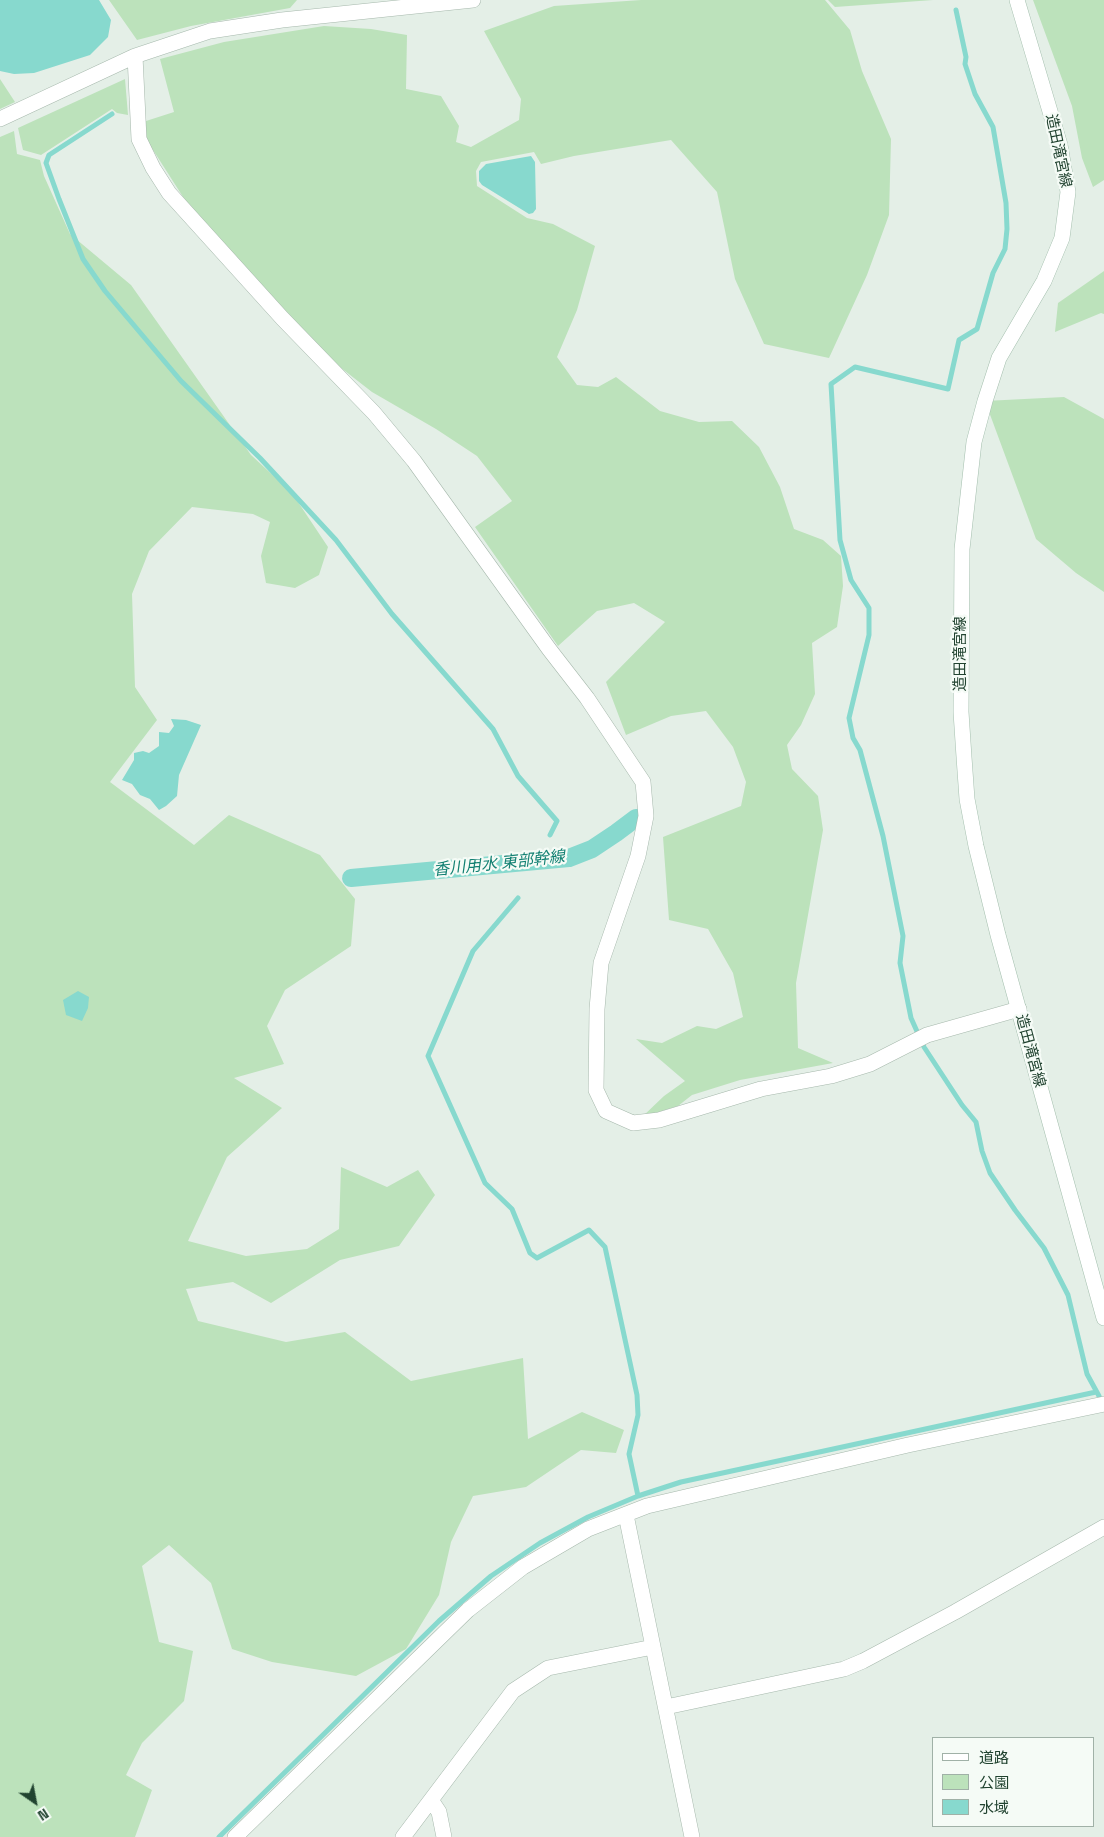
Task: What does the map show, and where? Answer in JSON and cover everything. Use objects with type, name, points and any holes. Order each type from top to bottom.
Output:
[{"type":"street","points":[[0,119],[135,56],[219,30],[282,20],[473,0]]},
{"type":"street","name":"造田滝宮線","points":[[1017,0],[1060,145],[1068,192],[1062,238],[1044,281],[999,358],[974,442],[962,549],[961,712],[967,799],[974,837],[1104,1318]]},
{"type":"street","points":[[135,56],[139,139],[153,168],[169,194],[282,318],[374,413],[414,462],[548,648],[588,698],[643,782],[646,816],[638,856],[601,962],[596,1090],[606,1112],[633,1124],[659,1120],[761,1089],[831,1076],[862,1066],[919,1038],[1019,1009]]},
{"type":"street","points":[[235,1837],[468,1610],[523,1567],[588,1529],[647,1506],[908,1445],[1104,1404]]},
{"type":"street","points":[[626,1515],[692,1837]]},
{"type":"street","points":[[666,1707],[844,1669],[863,1661],[955,1612],[1104,1527]]},
{"type":"street","points":[[403,1837],[513,1691],[548,1668],[653,1647]]},
{"type":"street","points":[[431,1800],[439,1812],[444,1837]]},
{"type":"green space","points":[[109,0],[297,0],[290,8],[191,26],[137,40]]},
{"type":"green space","points":[[641,0],[825,0],[850,30],[862,71],[891,139],[889,215],[867,275],[829,358],[764,344],[735,279],[717,192],[671,140],[574,156],[541,164],[534,152],[481,162],[476,171],[477,186],[527,218],[553,224],[595,246],[577,310],[557,357],[577,385],[598,387],[616,377],[660,411],[699,422],[732,421],[759,447],[780,487],[794,529],[823,540],[841,556],[843,586],[837,627],[812,643],[815,694],[801,725],[787,745],[792,769],[818,796],[823,830],[796,983],[798,1048],[833,1063],[740,1080],[692,1095],[678,1106],[642,1117],[664,1096],[685,1081],[636,1039],[662,1043],[697,1026],[716,1029],[743,1017],[733,973],[708,929],[669,920],[663,837],[741,806],[746,782],[733,747],[706,711],[671,716],[626,735],[606,682],[665,622],[634,603],[597,611],[558,646],[475,527],[512,501],[477,456],[436,429],[372,392],[336,364],[257,281],[185,200],[146,139],[146,121],[174,112],[160,59],[224,42],[324,26],[371,29],[407,35],[406,89],[441,96],[459,126],[456,142],[471,147],[519,120],[521,99],[484,31],[554,6]]},
{"type":"green space","points":[[828,0],[933,0],[835,7]]},
{"type":"green space","points":[[1033,0],[1104,0],[1104,180],[1093,187],[1082,158],[1072,106]]},
{"type":"green space","points":[[0,79],[15,102],[0,109]]},
{"type":"green space","points":[[125,79],[128,115],[117,113],[112,109],[41,155],[23,150],[18,128]]},
{"type":"green space","points":[[14,131],[17,154],[40,160],[44,176],[70,234],[131,285],[251,455],[292,493],[328,547],[319,575],[295,588],[266,583],[261,556],[270,522],[253,514],[192,507],[149,551],[132,594],[135,687],[157,720],[110,782],[194,845],[229,815],[320,855],[355,899],[351,946],[285,990],[267,1026],[284,1064],[234,1078],[282,1108],[227,1157],[188,1241],[246,1256],[307,1249],[339,1229],[341,1167],[387,1187],[418,1170],[435,1195],[399,1246],[340,1260],[271,1303],[233,1282],[186,1289],[198,1321],[286,1342],[345,1332],[411,1381],[523,1358],[528,1439],[582,1412],[624,1430],[616,1453],[581,1450],[526,1487],[473,1496],[451,1542],[439,1595],[406,1649],[356,1676],[272,1662],[232,1649],[211,1583],[169,1545],[142,1566],[159,1642],[193,1651],[184,1701],[142,1743],[126,1775],[152,1790],[135,1837],[0,1837],[0,137]]},
{"type":"green space","points":[[1104,271],[1104,314],[1101,313],[1055,332],[1058,303]]},
{"type":"green space","points":[[1064,397],[1104,419],[1104,592],[1076,573],[1036,539],[985,401]]},
{"type":"water","points":[[0,0],[99,0],[111,20],[108,37],[90,55],[34,73],[14,74],[0,71]]},
{"type":"water","points":[[531,156],[535,162],[536,209],[533,213],[529,214],[482,185],[479,181],[479,171],[486,164]]},
{"type":"water","points":[[171,719],[186,720],[201,725],[179,775],[177,796],[159,810],[150,799],[140,795],[132,784],[122,780],[134,760],[134,753],[143,751],[149,753],[159,746],[159,732],[169,733],[174,726]]},
{"type":"water","points":[[78,991],[89,997],[88,1008],[82,1021],[66,1015],[63,1000]]},
{"type":"waterway","points":[[956,10],[966,57],[965,64],[975,94],[993,127],[1006,203],[1007,229],[1005,249],[993,273],[977,329],[959,340],[948,389],[855,367],[831,384],[840,540],[851,580],[869,608],[869,635],[849,718],[853,738],[860,750],[883,836],[903,936],[900,963],[911,1018],[924,1047],[962,1105],[976,1122],[982,1151],[990,1173],[1044,1248],[1068,1295],[1087,1374],[1099,1396]]},
{"type":"waterway","points":[[112,114],[49,155],[46,163],[83,259],[105,291],[181,381],[260,458],[336,540],[392,614],[493,729],[518,776],[557,821],[550,835]]},
{"type":"waterway","name":"香川用水 東部幹線","points":[[351,878],[569,858],[592,849],[636,818]]},
{"type":"waterway","points":[[518,898],[473,951],[428,1056],[485,1183],[512,1209],[530,1253],[537,1258],[589,1230],[605,1247],[637,1395],[638,1415],[629,1454],[638,1496]]},
{"type":"waterway","points":[[219,1837],[439,1621],[491,1576],[540,1543],[588,1517],[638,1496],[681,1482],[1096,1392]]}]
